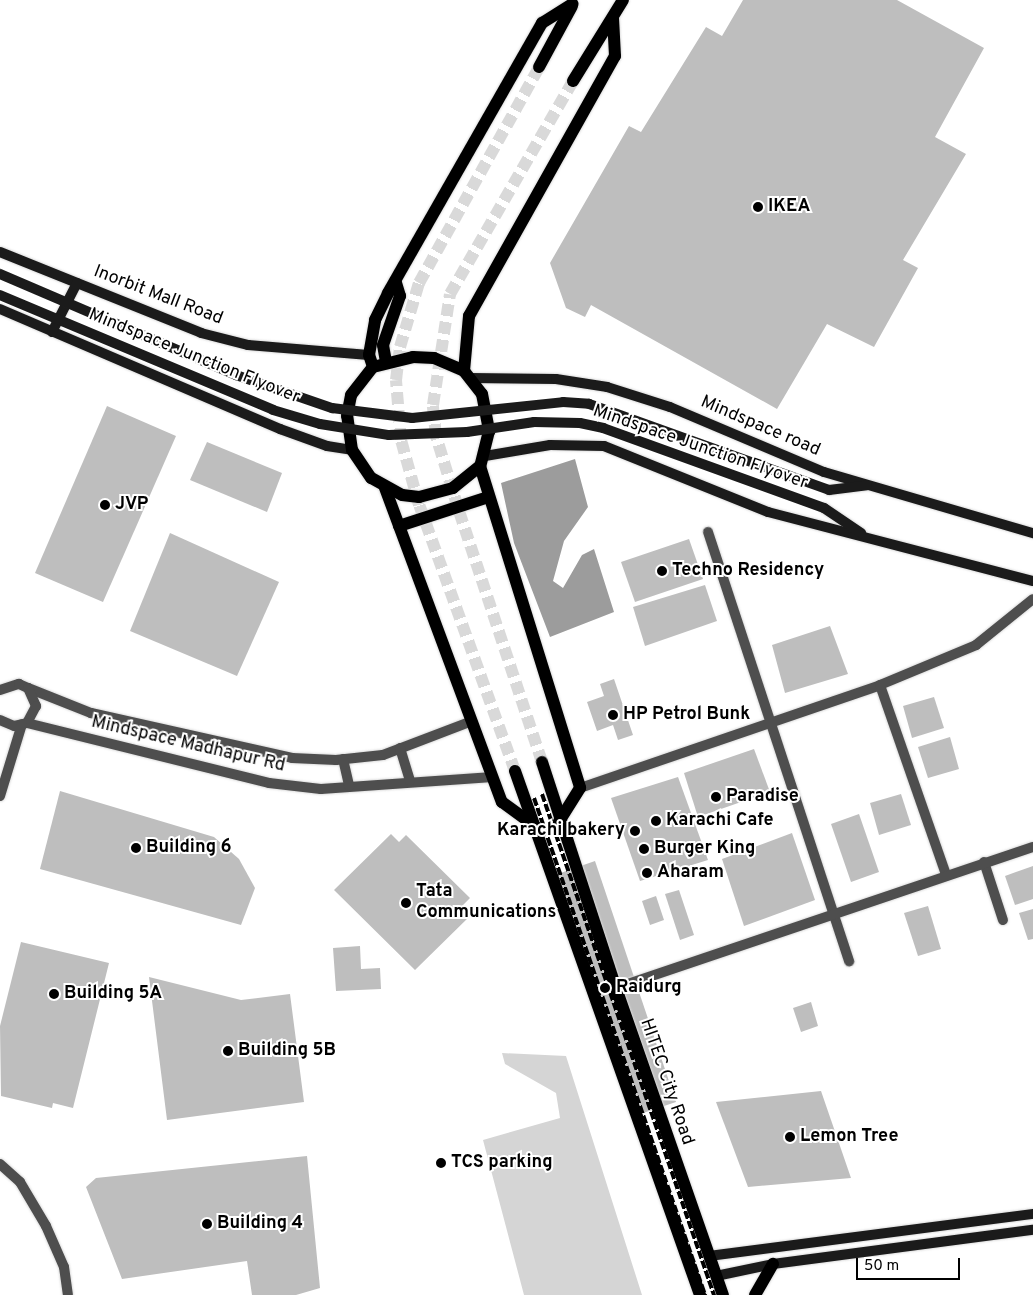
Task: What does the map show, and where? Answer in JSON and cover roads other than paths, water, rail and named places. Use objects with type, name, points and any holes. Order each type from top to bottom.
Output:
[{"type":"main road","points":[[573,81],[613,18],[622,0]]},
{"type":"main road","points":[[539,67],[575,2]]},
{"type":"main road","points":[[373,367],[369,354],[375,320],[465,154],[542,24],[575,2]]},
{"type":"main road","points":[[467,375],[434,358],[413,357],[386,362],[373,367],[351,395],[347,416],[352,450],[371,478],[385,488],[402,495],[436,495],[452,488],[482,461],[489,444],[488,412],[467,375],[469,316],[615,56],[613,18]]},
{"type":"main road","name":"Inorbit Mall Road","points":[[0,252],[201,333],[248,345],[369,354]]},
{"type":"main road","name":"Mindspace Junction Flyover","points":[[0,274],[236,375],[323,406],[412,418],[563,402],[589,404],[624,414],[829,490],[873,484]]},
{"type":"main road","points":[[52,332],[76,283]]},
{"type":"main road","points":[[386,362],[383,345],[400,296],[396,283]]},
{"type":"main road","name":"Mindspace Junction Flyover","points":[[0,295],[273,410],[320,424],[389,435],[467,432],[534,422],[580,423],[603,428],[824,508],[866,536]]},
{"type":"main road","points":[[0,309],[280,429],[327,446],[352,450]]},
{"type":"main road","name":"Mindspace road","points":[[467,375],[556,379],[607,387],[670,407],[824,472],[873,484],[1033,533]]},
{"type":"main road","points":[[482,461],[550,445],[604,446],[768,512],[1033,581]]},
{"type":"main road","points":[[482,461],[488,498],[580,788],[559,822]]},
{"type":"main road","points":[[385,488],[502,802],[536,826]]},
{"type":"main road","points":[[399,526],[488,498]]},
{"type":"main road","name":"HITEC City Road","points":[[542,762],[559,822],[723,1295]]},
{"type":"main road","points":[[515,771],[700,1295]]},
{"type":"main road","points":[[708,1256],[1033,1214]]},
{"type":"main road","points":[[716,1276],[773,1264],[1033,1230]]},
{"type":"main road","points":[[754,1295],[773,1264]]},
{"type":"street","points":[[708,532],[849,961]]},
{"type":"street","points":[[580,788],[880,685],[976,644],[1033,599]]},
{"type":"street","points":[[3,685],[28,688],[91,713],[251,752],[292,758],[343,760],[400,748],[472,721]]},
{"type":"street","points":[[880,685],[946,875]]},
{"type":"street","points":[[0,796],[24,723],[36,706],[28,688]]},
{"type":"street","name":"Mindspace Madhapur Rd","points":[[0,720],[14,726],[24,723],[257,782],[321,788],[493,777]]},
{"type":"street","points":[[400,748],[410,781]]},
{"type":"street","points":[[343,760],[349,786]]},
{"type":"street","points":[[616,988],[1033,847]]},
{"type":"street","points":[[984,862],[1003,920]]},
{"type":"street","points":[[0,1164],[20,1182],[46,1226],[64,1267],[68,1295]]},
{"type":"tunnel","points":[[515,771],[419,505],[401,440],[396,380],[400,347],[419,283],[539,67]]},
{"type":"tunnel","points":[[542,762],[436,436],[433,405],[450,294],[573,81]]},
{"type":"railway","points":[[542,794],[714,1295]]},
{"type":"railway","points":[[534,798],[705,1295]]},
{"type":"place","name":"IKEA","points":[[758,207]]},
{"type":"place","name":"JVP","points":[[105,505]]},
{"type":"place","name":"Techno Residency","points":[[662,571]]},
{"type":"place","name":"HP Petrol Bunk","points":[[613,715]]},
{"type":"place","name":"Paradise","points":[[716,797]]},
{"type":"place","name":"Karachi Cafe","points":[[656,821]]},
{"type":"place","name":"Karachi bakery","points":[[635,831]]},
{"type":"place","name":"Building 6","points":[[136,848]]},
{"type":"place","name":"Burger King","points":[[644,849]]},
{"type":"place","name":"Aharam","points":[[647,873]]},
{"type":"place","name":"Tata Communications","points":[[406,903]]},
{"type":"place","name":"Raidurg","points":[[605,988]]},
{"type":"place","name":"Building 5A","points":[[54,994]]},
{"type":"place","name":"Building 5B","points":[[228,1051]]},
{"type":"place","name":"Lemon Tree","points":[[790,1137]]},
{"type":"place","name":"TCS parking","points":[[441,1163]]},
{"type":"place","name":"Building 4","points":[[207,1224]]}]
